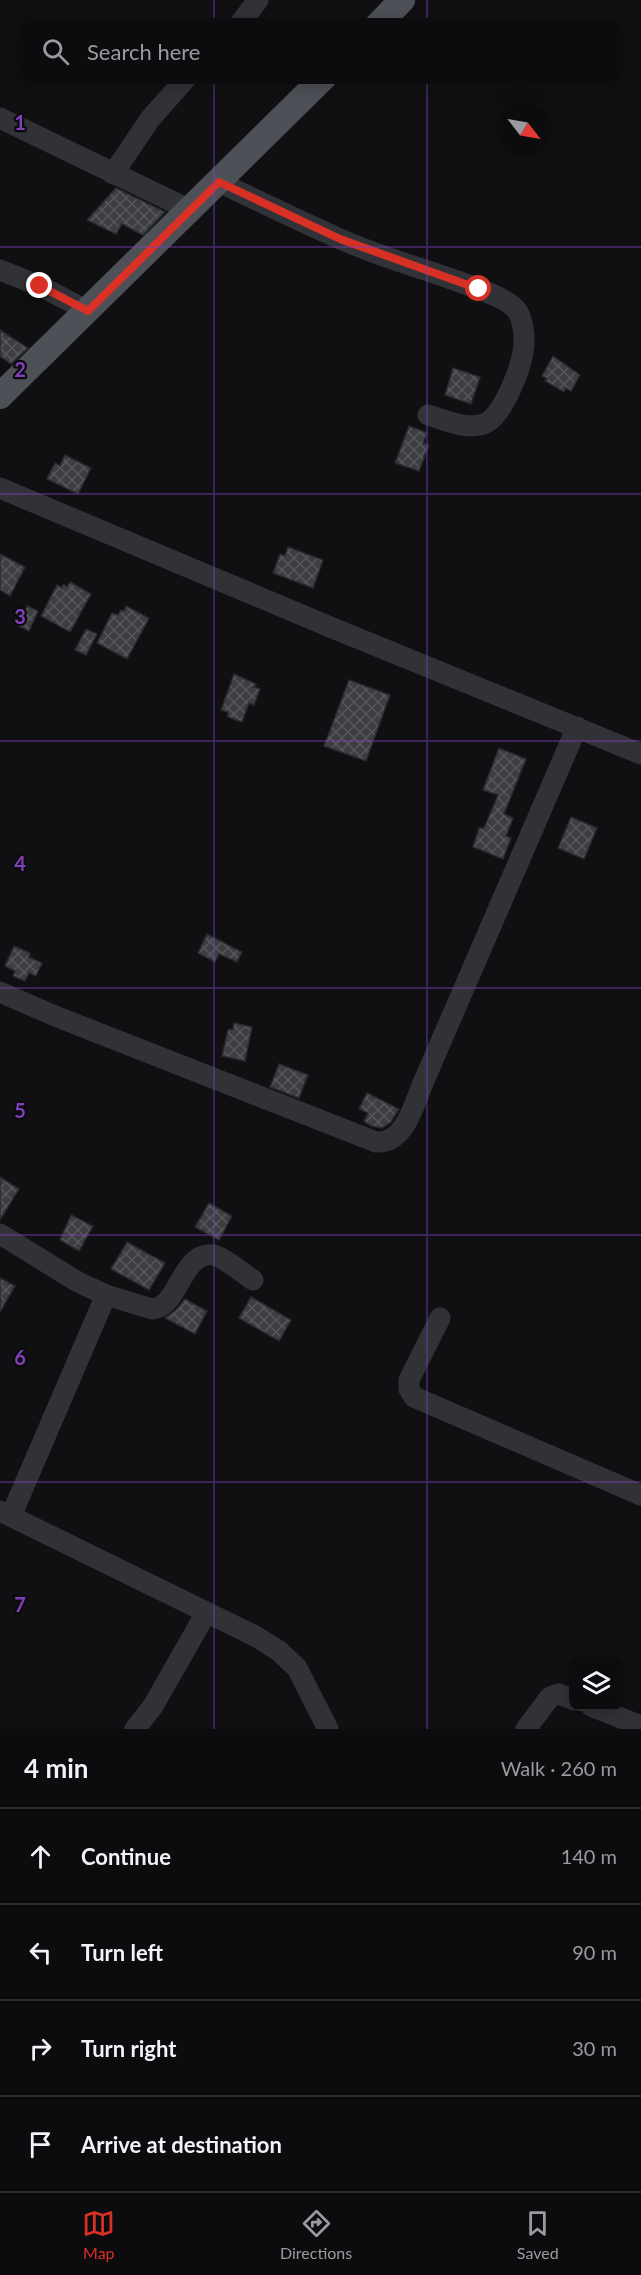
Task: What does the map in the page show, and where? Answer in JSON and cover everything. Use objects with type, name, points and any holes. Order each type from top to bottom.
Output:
[{"type":"main road","points":[[384,18],[402,0]]},
{"type":"main road","points":[[0,396],[317,84]]},
{"type":"street","points":[[244,18],[258,0]]},
{"type":"street","points":[[113,174],[150,119],[181,84]]},
{"type":"street","points":[[0,118],[190,210]]},
{"type":"street","points":[[219,182],[340,239],[479,289],[504,300],[517,310],[524,327],[524,351],[518,371],[500,411],[484,424],[475,425],[456,424],[428,415]]},
{"type":"street","points":[[0,270],[40,286],[88,311]]},
{"type":"street","points":[[0,488],[334,629],[641,754]]},
{"type":"street","points":[[0,992],[55,1016],[376,1142],[390,1140],[403,1127],[423,1083],[577,728]]},
{"type":"street","points":[[0,1234],[78,1282],[106,1295],[152,1309],[159,1308],[166,1303],[191,1265],[201,1256],[214,1255],[253,1280]]},
{"type":"street","points":[[106,1295],[6,1514],[255,1636],[279,1651],[297,1668],[328,1729]]},
{"type":"street","points":[[440,1318],[410,1380],[409,1389],[414,1397],[641,1495]]},
{"type":"street","points":[[135,1729],[153,1706],[206,1612]]},
{"type":"street","points":[[526,1729],[550,1697],[559,1694],[569,1698]]},
{"type":"street","points":[[602,1711],[641,1726]]},
{"type":"building","points":[[116,188],[165,212],[143,235],[122,224],[116,234],[87,220]]},
{"type":"building","points":[[0,330],[28,348],[11,364],[0,356]]},
{"type":"building","points":[[553,356],[580,375],[571,391],[566,388],[564,392],[545,381],[547,379],[542,376]]},
{"type":"building","points":[[453,368],[480,377],[471,404],[445,395]]},
{"type":"building","points":[[409,426],[427,433],[423,443],[429,445],[419,471],[395,463]]},
{"type":"building","points":[[65,455],[91,468],[78,494],[47,479],[55,463],[60,466]]},
{"type":"building","points":[[288,547],[323,560],[313,588],[273,573],[280,554],[285,556]]},
{"type":"building","points":[[0,554],[25,567],[10,596],[0,590]]},
{"type":"building","points":[[70,582],[91,594],[70,632],[41,616],[57,585],[62,588],[63,584],[67,587]]},
{"type":"building","points":[[27,606],[38,611],[29,631],[18,626]]},
{"type":"building","points":[[126,606],[149,618],[127,659],[97,643],[112,613],[118,615],[121,610],[124,611]]},
{"type":"building","points":[[86,629],[97,634],[86,655],[75,650]]},
{"type":"building","points":[[234,674],[256,684],[254,687],[260,689],[254,705],[249,703],[242,722],[228,717],[228,712],[221,710]]},
{"type":"building","points":[[349,680],[390,695],[366,761],[324,746]]},
{"type":"building","points":[[499,748],[526,759],[504,814],[513,818],[506,836],[511,838],[503,859],[473,847],[479,828],[484,828],[498,795],[483,790]]},
{"type":"building","points":[[571,817],[597,828],[584,859],[558,848]]},
{"type":"building","points":[[207,934],[242,952],[237,962],[219,954],[215,962],[198,953]]},
{"type":"building","points":[[14,946],[30,953],[29,957],[42,963],[36,976],[29,973],[25,981],[13,976],[15,971],[5,966]]},
{"type":"building","points":[[234,1023],[252,1027],[245,1061],[222,1056],[228,1030],[233,1029]]},
{"type":"building","points":[[279,1064],[308,1075],[299,1098],[270,1087]]},
{"type":"building","points":[[367,1093],[399,1109],[391,1122],[382,1128],[371,1126],[364,1121],[368,1113],[359,1109]]},
{"type":"building","points":[[0,1177],[19,1189],[0,1220]]},
{"type":"building","points":[[209,1203],[232,1216],[219,1240],[195,1227]]},
{"type":"building","points":[[71,1215],[93,1226],[79,1251],[60,1240]]},
{"type":"building","points":[[127,1242],[165,1263],[149,1290],[111,1269]]},
{"type":"building","points":[[0,1278],[15,1286],[0,1312]]},
{"type":"building","points":[[251,1297],[291,1320],[279,1341],[239,1318]]},
{"type":"building","points":[[185,1299],[207,1311],[195,1334],[165,1318]]},
{"type":"route","points":[[40,286],[88,311],[219,182],[340,239],[479,289]]}]
